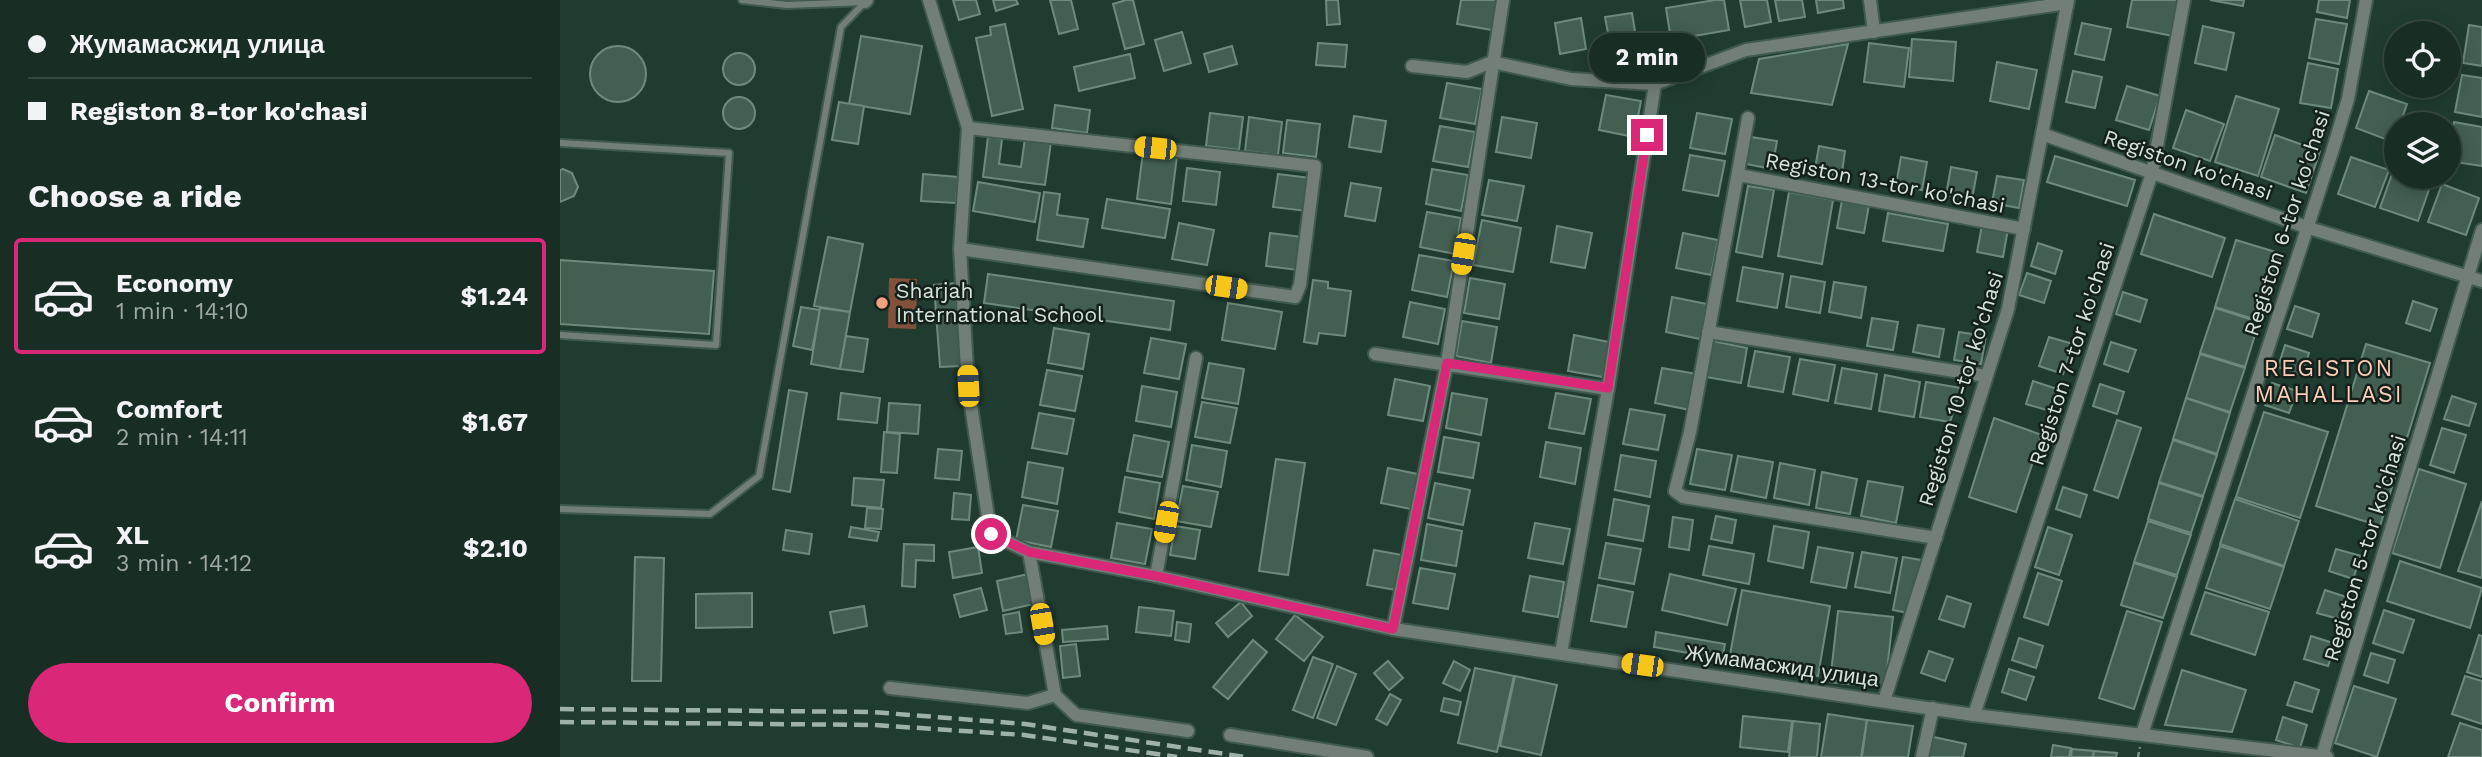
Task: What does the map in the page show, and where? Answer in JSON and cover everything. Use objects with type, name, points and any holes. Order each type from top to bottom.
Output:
[{"type":"street","points":[[929,0],[968,128],[960,249],[1295,297],[1300,285],[1315,166],[968,128]]},
{"type":"street","points":[[1393,629],[1447,363],[1503,0]]},
{"type":"street","points":[[1870,0],[1874,32]]},
{"type":"street","name":"Registon 7-tor ko'chasi","points":[[1974,715],[2152,173],[2185,0]]},
{"type":"street","name":"Registon 6-tor ko'chasi","points":[[2142,734],[2347,99],[2366,0]]},
{"type":"street","points":[[1412,66],[1467,72],[1492,62],[1571,79],[1654,84],[1746,50],[2067,1]]},
{"type":"street","name":"Registon 10-tor ko'chasi","points":[[1884,701],[2008,309],[2067,1]]},
{"type":"street","points":[[1561,653],[1608,388],[1654,84]]},
{"type":"street","points":[[1748,118],[1690,432],[1675,491],[1677,494],[1936,538]]},
{"type":"street","name":"Registon ko'chasi","points":[[2042,134],[2306,227],[2482,281]]},
{"type":"street","name":"Registon 13-tor ko'chasi","points":[[1739,175],[2024,229]]},
{"type":"street","name":"Registon 5-tor ko'chasi","points":[[2322,756],[2482,230]]},
{"type":"street","name":"Жумамасжид улица","points":[[960,249],[968,386],[991,534],[1029,552],[1156,576],[1393,629],[1974,715],[2327,757]]},
{"type":"street","points":[[1707,332],[1986,376]]},
{"type":"street","points":[[1374,354],[1608,388]]},
{"type":"street","points":[[1156,576],[1196,359]]},
{"type":"street","points":[[1029,552],[1055,695],[1076,715],[1188,731]]},
{"type":"street","points":[[890,688],[1028,703],[1055,695]]},
{"type":"street","points":[[1922,757],[1933,708]]},
{"type":"street","points":[[1230,735],[1367,757]]},
{"type":"lane","points":[[742,0],[787,3],[866,1]]},
{"type":"lane","points":[[560,509],[710,514],[759,476],[841,27],[866,1]]},
{"type":"lane","points":[[560,143],[729,153],[716,345],[560,335]]},
{"type":"shaded area","points":[[889,278],[917,279],[916,329],[888,328]]},
{"type":"building","points":[[953,0],[976,0],[980,14],[959,20]]},
{"type":"building","points":[[993,0],[1016,0],[1018,4],[996,11]]},
{"type":"building","points":[[1050,0],[1071,0],[1078,29],[1059,34]]},
{"type":"building","points":[[1133,0],[1144,44],[1125,49],[1113,4]]},
{"type":"building","points":[[1326,0],[1338,0],[1340,24],[1327,25]]},
{"type":"building","points":[[1461,0],[1497,0],[1492,30],[1457,24]]},
{"type":"building","points":[[1724,0],[1729,30],[1671,40],[1666,8]]},
{"type":"building","points":[[1740,0],[1767,0],[1771,22],[1745,27]]},
{"type":"building","points":[[1775,0],[1802,0],[1805,17],[1779,21]]},
{"type":"building","points":[[1816,0],[1843,0],[1844,8],[1818,13]]},
{"type":"building","points":[[2132,0],[2179,0],[2173,36],[2127,27]]},
{"type":"building","points":[[2210,0],[2244,0],[2243,6]]},
{"type":"building","points":[[2319,0],[2350,0],[2347,18],[2317,12]]},
{"type":"building","points":[[1632,13],[1637,44],[1611,49],[1605,17]]},
{"type":"building","points":[[1581,18],[1586,49],[1560,54],[1555,23]]},
{"type":"building","points":[[2316,19],[2347,24],[2339,64],[2309,58]]},
{"type":"building","points":[[2082,23],[2111,29],[2104,60],[2075,54]]},
{"type":"building","points":[[1005,24],[1023,109],[992,116],[976,38],[991,35],[990,27]]},
{"type":"building","points":[[2469,25],[2482,27],[2482,66],[2463,63]]},
{"type":"building","points":[[2203,26],[2234,33],[2226,70],[2195,63]]},
{"type":"building","points":[[1182,32],[1191,63],[1164,71],[1155,40]]},
{"type":"building","points":[[861,36],[922,46],[910,114],[849,104]]},
{"type":"building","points":[[1912,39],[1956,42],[1953,81],[1909,77]]},
{"type":"building","points":[[1318,43],[1347,45],[1345,67],[1316,65]]},
{"type":"building","points":[[1869,43],[1909,48],[1904,87],[1864,82]]},
{"type":"building","points":[[1848,44],[1832,105],[1751,93],[1759,59]]},
{"type":"building","points":[[618,46],[629,48],[638,54],[644,63],[644,85],[638,94],[629,100],[618,102],[607,100],[598,94],[592,85],[590,74],[592,63],[598,54],[607,48]]},
{"type":"building","points":[[1232,46],[1237,64],[1209,72],[1204,54]]},
{"type":"building","points":[[739,53],[750,58],[755,69],[750,80],[739,85],[728,80],[723,69],[728,58]]},
{"type":"building","points":[[1130,54],[1135,78],[1079,91],[1074,67]]},
{"type":"building","points":[[1997,62],[2037,70],[2029,109],[1990,101]]},
{"type":"building","points":[[2308,63],[2338,69],[2331,108],[2300,103]]},
{"type":"building","points":[[2073,71],[2102,77],[2095,108],[2066,102]]},
{"type":"building","points":[[2462,75],[2482,78],[2482,117],[2455,112],[2458,98],[2461,98]]},
{"type":"building","points":[[1447,83],[1482,89],[1475,124],[1440,118]]},
{"type":"building","points":[[2127,86],[2160,96],[2149,130],[2116,120]]},
{"type":"building","points":[[2369,91],[2407,104],[2404,112],[2384,112],[2384,139],[2356,128]]},
{"type":"building","points":[[1606,95],[1641,101],[1634,137],[1599,130]]},
{"type":"building","points":[[2236,96],[2279,109],[2258,176],[2215,162]]},
{"type":"building","points":[[739,97],[750,102],[755,113],[750,124],[739,129],[728,124],[723,113],[728,102]]},
{"type":"building","points":[[839,102],[864,106],[858,144],[832,140]]},
{"type":"building","points":[[1055,105],[1090,110],[1087,133],[1052,128]]},
{"type":"building","points":[[2186,110],[2224,124],[2210,161],[2173,148]]},
{"type":"building","points":[[1210,113],[1243,117],[1239,150],[1206,146]]},
{"type":"building","points":[[1697,113],[1732,119],[1725,154],[1690,148]]},
{"type":"building","points":[[1354,116],[1386,121],[1381,152],[1349,147]]},
{"type":"building","points":[[1249,117],[1282,122],[1278,155],[1245,151]]},
{"type":"building","points":[[1502,117],[1537,123],[1531,158],[1496,152]]},
{"type":"building","points":[[1287,120],[1320,124],[1316,157],[1283,153]]},
{"type":"building","points":[[2461,123],[2482,127],[2482,166],[2461,163]]},
{"type":"building","points":[[1440,126],[1475,132],[1468,167],[1433,161]]},
{"type":"building","points":[[2275,135],[2320,151],[2306,193],[2261,177]]},
{"type":"building","points":[[988,137],[1002,139],[999,164],[1021,167],[1025,138],[1051,142],[1045,185],[983,177]]},
{"type":"building","points":[[1751,137],[1777,141],[1772,169],[1746,164]]},
{"type":"building","points":[[1819,146],[1845,151],[1841,179],[1814,174]]},
{"type":"building","points":[[1143,152],[1177,156],[1171,204],[1137,199]]},
{"type":"building","points":[[1690,155],[1725,161],[1718,196],[1683,190]]},
{"type":"building","points":[[2055,156],[2135,180],[2127,206],[2047,182]]},
{"type":"building","points":[[1901,157],[1927,162],[1922,190],[1896,185]]},
{"type":"building","points":[[2351,157],[2384,168],[2384,183],[2375,207],[2338,194]]},
{"type":"building","points":[[1951,167],[1977,172],[1972,199],[1946,195]]},
{"type":"building","points":[[1187,168],[1220,172],[1216,205],[1183,201]]},
{"type":"building","points":[[1432,169],[1468,175],[1461,211],[1426,204]]},
{"type":"building","points":[[560,170],[572,173],[578,187],[574,196],[560,202]]},
{"type":"building","points":[[923,174],[958,177],[956,203],[921,201]]},
{"type":"building","points":[[1278,174],[1311,178],[1306,211],[1273,207]]},
{"type":"building","points":[[1997,176],[2024,180],[2019,208],[1992,203]]},
{"type":"building","points":[[1489,180],[1524,186],[1517,221],[1482,215]]},
{"type":"building","points":[[978,182],[1040,193],[1035,222],[973,211]]},
{"type":"building","points":[[1351,183],[1381,188],[1375,221],[1345,216]]},
{"type":"building","points":[[1748,186],[1774,190],[1762,257],[1736,252]]},
{"type":"building","points":[[2387,189],[2429,189],[2418,221],[2380,208]]},
{"type":"building","points":[[2440,189],[2455,189],[2479,198],[2466,235],[2428,222]]},
{"type":"building","points":[[1044,192],[1060,194],[1057,215],[1088,219],[1083,247],[1037,240]]},
{"type":"building","points":[[1789,192],[1833,200],[1822,264],[1778,256]]},
{"type":"building","points":[[1107,199],[1170,209],[1165,238],[1102,228]]},
{"type":"building","points":[[1842,200],[1869,205],[1864,233],[1837,228]]},
{"type":"building","points":[[1427,212],[1461,218],[1455,254],[1420,247]]},
{"type":"building","points":[[1888,213],[1948,224],[1943,251],[1883,241]]},
{"type":"building","points":[[2154,214],[2225,238],[2212,277],[2141,254]]},
{"type":"building","points":[[1482,220],[1521,228],[1513,272],[1473,265]]},
{"type":"building","points":[[1179,223],[1214,230],[1207,265],[1172,259]]},
{"type":"building","points":[[1982,225],[2008,229],[2003,257],[1977,252]]},
{"type":"building","points":[[1557,226],[1592,233],[1585,268],[1551,262]]},
{"type":"building","points":[[1270,233],[1303,237],[1298,270],[1266,266]]},
{"type":"building","points":[[1683,233],[1718,240],[1711,275],[1676,268]]},
{"type":"building","points":[[828,237],[863,244],[850,312],[814,306]]},
{"type":"building","points":[[2236,240],[2282,254],[2260,321],[2215,307]]},
{"type":"building","points":[[2038,243],[2062,251],[2055,274],[2031,266]]},
{"type":"building","points":[[1419,255],[1454,261],[1447,297],[1412,290]]},
{"type":"building","points":[[560,260],[714,271],[709,334],[560,324]]},
{"type":"building","points":[[1743,267],[1783,274],[1777,308],[1737,301]]},
{"type":"building","points":[[2027,273],[2051,281],[2044,303],[2019,295]]},
{"type":"building","points":[[988,274],[1174,301],[1170,330],[984,303]]},
{"type":"building","points":[[1791,276],[1825,282],[1820,313],[1786,307]]},
{"type":"building","points":[[1470,278],[1505,284],[1499,319],[1464,313]]},
{"type":"building","points":[[1313,280],[1328,282],[1328,288],[1351,291],[1345,336],[1319,333],[1317,344],[1304,342]]},
{"type":"building","points":[[1834,282],[1866,287],[1861,318],[1829,312]]},
{"type":"building","points":[[955,283],[961,366],[940,367],[934,285]]},
{"type":"building","points":[[2123,292],[2147,300],[2140,322],[2116,314]]},
{"type":"building","points":[[1672,297],[1707,304],[1700,339],[1666,332]]},
{"type":"building","points":[[2413,301],[2437,309],[2430,331],[2406,323]]},
{"type":"building","points":[[1410,302],[1445,309],[1438,344],[1403,337]]},
{"type":"building","points":[[1228,303],[1282,312],[1275,349],[1222,340]]},
{"type":"building","points":[[2295,306],[2319,314],[2312,337],[2287,329]]},
{"type":"building","points":[[801,307],[820,310],[812,350],[793,346]]},
{"type":"building","points":[[820,308],[850,312],[840,369],[811,364]]},
{"type":"building","points":[[2215,308],[2259,322],[2245,367],[2200,353]]},
{"type":"building","points":[[1872,318],[1898,322],[1893,350],[1867,346]]},
{"type":"building","points":[[1462,321],[1497,327],[1491,363],[1456,356]]},
{"type":"building","points":[[1918,325],[1944,329],[1939,357],[1913,352]]},
{"type":"building","points":[[1054,328],[1089,334],[1083,369],[1048,363]]},
{"type":"building","points":[[1959,332],[1986,336],[1981,364],[1954,360]]},
{"type":"building","points":[[1574,335],[1609,342],[1603,377],[1568,371]]},
{"type":"building","points":[[846,336],[868,339],[863,372],[840,369]]},
{"type":"building","points":[[2049,337],[2073,344],[2063,374],[2039,366]]},
{"type":"building","points":[[1151,338],[1186,344],[1179,379],[1144,373]]},
{"type":"building","points":[[1713,341],[1747,348],[1741,383],[1706,377]]},
{"type":"building","points":[[2111,342],[2136,350],[2128,372],[2104,364]]},
{"type":"building","points":[[2366,344],[2430,363],[2380,526],[2316,506]]},
{"type":"building","points":[[2285,345],[2309,353],[2302,375],[2278,367]]},
{"type":"building","points":[[1755,351],[1790,357],[1783,392],[1748,386]]},
{"type":"building","points":[[2200,354],[2245,368],[2230,412],[2186,398]]},
{"type":"building","points":[[1800,359],[1835,365],[1828,401],[1793,394]]},
{"type":"building","points":[[1209,363],[1244,369],[1238,404],[1202,398]]},
{"type":"building","points":[[1662,368],[1697,374],[1690,410],[1655,403]]},
{"type":"building","points":[[1842,368],[1877,374],[1871,409],[1835,403]]},
{"type":"building","points":[[1047,370],[1082,376],[1075,411],[1040,405]]},
{"type":"building","points":[[1885,375],[1920,382],[1914,417],[1879,411]]},
{"type":"building","points":[[1395,379],[1430,386],[1423,421],[1388,415]]},
{"type":"building","points":[[2033,381],[2057,389],[2050,411],[2026,404]]},
{"type":"building","points":[[1926,382],[1961,388],[1950,422],[1920,417]]},
{"type":"building","points":[[2272,383],[2297,391],[2289,413],[2265,405]]},
{"type":"building","points":[[2100,384],[2124,392],[2117,414],[2093,406]]},
{"type":"building","points":[[1142,386],[1177,392],[1171,427],[1136,421]]},
{"type":"building","points":[[789,390],[807,393],[790,492],[773,489]]},
{"type":"building","points":[[841,393],[880,398],[877,423],[838,419]]},
{"type":"building","points":[[1452,393],[1487,399],[1481,435],[1446,428]]},
{"type":"building","points":[[1556,393],[1591,399],[1584,434],[1549,428]]},
{"type":"building","points":[[2452,396],[2476,404],[2469,426],[2444,419]]},
{"type":"building","points":[[2186,398],[2230,413],[2217,454],[2173,439]]},
{"type":"building","points":[[1202,402],[1237,408],[1230,443],[1195,437]]},
{"type":"building","points":[[889,403],[920,405],[918,434],[887,432]]},
{"type":"building","points":[[1630,409],[1665,415],[1658,450],[1623,444]]},
{"type":"building","points":[[2264,412],[2328,432],[2300,518],[2236,497]]},
{"type":"building","points":[[1039,413],[1074,419],[1067,454],[1032,448]]},
{"type":"building","points":[[1994,418],[2042,435],[2016,512],[1969,497]]},
{"type":"building","points":[[2117,420],[2141,428],[2118,498],[2094,490]]},
{"type":"building","points":[[2442,428],[2466,435],[2454,473],[2430,465]]},
{"type":"building","points":[[884,432],[900,434],[897,473],[881,472]]},
{"type":"building","points":[[1134,435],[1169,442],[1162,477],[1127,471]]},
{"type":"building","points":[[1444,437],[1479,443],[1473,478],[1438,472]]},
{"type":"building","points":[[2173,440],[2217,455],[2203,496],[2159,482]]},
{"type":"building","points":[[1546,442],[1581,448],[1575,484],[1540,477]]},
{"type":"building","points":[[1192,445],[1227,451],[1221,487],[1186,480]]},
{"type":"building","points":[[938,449],[962,451],[959,480],[935,478]]},
{"type":"building","points":[[1697,449],[1732,455],[1725,490],[1690,484]]},
{"type":"building","points":[[1621,455],[1656,461],[1650,497],[1615,490]]},
{"type":"building","points":[[1738,456],[1773,462],[1766,498],[1731,491]]},
{"type":"building","points":[[1276,459],[1305,463],[1288,575],[1259,571]]},
{"type":"building","points":[[1028,462],[1063,468],[1057,504],[1022,497]]},
{"type":"building","points":[[1780,463],[1815,470],[1809,505],[1774,498]]},
{"type":"building","points":[[1388,468],[1423,475],[1416,510],[1381,503]]},
{"type":"building","points":[[2419,469],[2466,484],[2440,568],[2392,553]]},
{"type":"building","points":[[1822,472],[1857,479],[1850,514],[1816,508]]},
{"type":"building","points":[[1125,477],[1160,483],[1154,519],[1119,512]]},
{"type":"building","points":[[854,478],[884,480],[881,508],[852,505]]},
{"type":"building","points":[[1868,481],[1903,487],[1896,523],[1861,516]]},
{"type":"building","points":[[1435,483],[1470,490],[1463,525],[1428,518]]},
{"type":"building","points":[[2159,483],[2203,497],[2191,533],[2148,519]]},
{"type":"building","points":[[1183,486],[1218,492],[1211,527],[1176,521]]},
{"type":"building","points":[[2063,487],[2087,495],[2080,517],[2056,509]]},
{"type":"building","points":[[954,493],[971,495],[969,520],[952,519]]},
{"type":"building","points":[[1614,499],[1649,506],[1643,541],[1608,535]]},
{"type":"building","points":[[2235,499],[2299,521],[2284,566],[2220,544]]},
{"type":"building","points":[[2482,501],[2482,578],[2458,571]]},
{"type":"building","points":[[1023,505],[1058,511],[1051,547],[1016,540]]},
{"type":"building","points":[[867,508],[883,509],[881,529],[865,528]]},
{"type":"building","points":[[1716,516],[1736,520],[1732,543],[1711,539]]},
{"type":"building","points":[[1673,517],[1693,520],[1689,550],[1669,547]]},
{"type":"building","points":[[2148,521],[2191,535],[2177,575],[2134,562]]},
{"type":"building","points":[[1117,523],[1152,529],[1145,564],[1111,558]]},
{"type":"building","points":[[1535,523],[1570,529],[1563,564],[1528,558]]},
{"type":"building","points":[[1427,524],[1462,531],[1456,566],[1421,560]]},
{"type":"building","points":[[1175,526],[1200,530],[1195,559],[1170,555]]},
{"type":"building","points":[[1774,526],[1809,532],[1803,568],[1768,561]]},
{"type":"building","points":[[851,527],[879,532],[877,541],[849,537]]},
{"type":"building","points":[[2048,527],[2072,535],[2059,575],[2035,567]]},
{"type":"building","points":[[786,530],[812,534],[809,554],[783,550]]},
{"type":"building","points":[[1606,543],[1641,549],[1634,584],[1599,578]]},
{"type":"building","points":[[904,544],[934,545],[934,561],[916,560],[915,587],[902,586]]},
{"type":"building","points":[[1709,546],[1754,554],[1749,584],[1703,575]]},
{"type":"building","points":[[2220,546],[2284,567],[2270,609],[2206,588]]},
{"type":"building","points":[[978,547],[982,573],[953,578],[949,552]]},
{"type":"building","points":[[1818,547],[1853,553],[1846,588],[1811,582]]},
{"type":"building","points":[[2336,549],[2361,556],[2353,579],[2329,571]]},
{"type":"building","points":[[1374,550],[1408,556],[1402,591],[1367,585]]},
{"type":"building","points":[[1862,552],[1897,558],[1890,593],[1855,587]]},
{"type":"building","points":[[635,557],[664,558],[661,681],[632,681]]},
{"type":"building","points":[[1903,557],[1928,561],[1918,615],[1893,610]]},
{"type":"building","points":[[2400,561],[2482,588],[2470,628],[2387,601]]},
{"type":"building","points":[[2134,563],[2177,577],[2163,618],[2121,605]]},
{"type":"building","points":[[1420,568],[1455,574],[1448,609],[1413,603]]},
{"type":"building","points":[[2038,573],[2062,581],[2048,625],[2024,617]]},
{"type":"building","points":[[1028,574],[1034,604],[1003,611],[997,581]]},
{"type":"building","points":[[1670,574],[1736,589],[1727,625],[1662,610]]},
{"type":"building","points":[[1530,576],[1564,582],[1558,617],[1523,611]]},
{"type":"building","points":[[1598,585],[1633,592],[1626,627],[1591,621]]},
{"type":"building","points":[[981,588],[987,610],[960,617],[954,595]]},
{"type":"building","points":[[1742,590],[1830,606],[1818,676],[1729,660]]},
{"type":"building","points":[[2325,590],[2349,598],[2342,620],[2317,613]]},
{"type":"building","points":[[2205,592],[2269,612],[2255,655],[2191,634]]},
{"type":"building","points":[[752,593],[752,627],[696,628],[696,594]]},
{"type":"building","points":[[1947,596],[1971,604],[1964,627],[1939,619]]},
{"type":"building","points":[[1241,602],[1252,616],[1228,637],[1216,623]]},
{"type":"building","points":[[864,606],[867,626],[834,633],[830,612]]},
{"type":"building","points":[[1139,607],[1174,611],[1171,636],[1136,632]]},
{"type":"building","points":[[2384,610],[2414,620],[2403,653],[2373,643]]},
{"type":"building","points":[[1838,611],[1893,617],[1885,688],[1830,682]]},
{"type":"building","points":[[2127,611],[2162,622],[2134,709],[2099,698]]},
{"type":"building","points":[[1019,612],[1022,632],[1006,634],[1003,615]]},
{"type":"building","points":[[1295,615],[1323,637],[1304,661],[1276,639]]},
{"type":"building","points":[[1177,622],[1191,624],[1189,642],[1175,640]]},
{"type":"building","points":[[1107,626],[1108,639],[1063,642],[1062,630]]},
{"type":"building","points":[[1656,632],[1725,644],[1722,659],[1654,647]]},
{"type":"building","points":[[2479,635],[2482,636],[2482,677],[2467,672]]},
{"type":"building","points":[[2311,636],[2336,644],[2328,666],[2304,659]]},
{"type":"building","points":[[2019,638],[2043,646],[2036,668],[2012,660]]},
{"type":"building","points":[[1253,640],[1267,652],[1228,699],[1213,687]]},
{"type":"building","points":[[1076,644],[1080,676],[1063,678],[1060,646]]},
{"type":"building","points":[[1929,651],[1953,659],[1945,681],[1921,673]]},
{"type":"building","points":[[2371,653],[2395,660],[2388,683],[2364,675]]},
{"type":"building","points":[[1313,657],[1333,664],[1313,718],[1293,710]]},
{"type":"building","points":[[1388,661],[1403,678],[1389,690],[1374,673]]},
{"type":"building","points":[[1454,661],[1470,670],[1460,691],[1443,683]]},
{"type":"building","points":[[1337,666],[1356,674],[1336,725],[1317,718]]},
{"type":"building","points":[[1475,668],[1514,676],[1497,752],[1458,743]]},
{"type":"building","points":[[2009,669],[2034,677],[2026,700],[2002,692]]},
{"type":"building","points":[[2182,670],[2246,690],[2232,732],[2165,725]]},
{"type":"building","points":[[1515,676],[1557,685],[1541,755],[1500,746]]},
{"type":"building","points":[[2465,676],[2482,681],[2482,724],[2452,714]]},
{"type":"building","points":[[2295,682],[2319,690],[2312,712],[2287,705]]},
{"type":"building","points":[[2354,686],[2396,699],[2377,757],[2335,743]]},
{"type":"building","points":[[1390,694],[1401,700],[1387,725],[1376,719]]},
{"type":"building","points":[[1444,698],[1461,702],[1458,715],[1441,711]]},
{"type":"building","points":[[1828,714],[1867,720],[1861,757],[1821,757]]},
{"type":"building","points":[[1743,716],[1792,721],[1788,752],[1740,747]]},
{"type":"building","points":[[2283,717],[2307,725],[2300,748],[2276,740]]},
{"type":"building","points":[[1867,720],[1913,726],[1908,757],[1862,757]]},
{"type":"building","points":[[1793,721],[1820,724],[1817,757],[1789,757]]},
{"type":"building","points":[[2460,723],[2482,730],[2482,757],[2448,757]]},
{"type":"building","points":[[1929,736],[1966,744],[1963,757],[1924,757]]},
{"type":"building","points":[[2053,745],[2071,748],[2069,757],[2051,757]]},
{"type":"building","points":[[2072,749],[2094,751],[2093,757],[2071,757]]},
{"type":"building","points":[[2094,751],[2117,753],[2116,757],[2093,757]]},
{"type":"railway","points":[[560,709],[872,712],[1025,724],[1245,757]]},
{"type":"railway","points":[[560,722],[874,725],[1024,735],[1177,757]]},
{"type":"place","name":"Sharjah International School","points":[[882,303]]},
{"type":"district","name":"REGISTON MAHALLASI","points":[[2329,381]]},
{"type":"route","points":[[991,534],[1029,552],[1156,576],[1393,629],[1447,363],[1608,388],[1647,135]]}]
